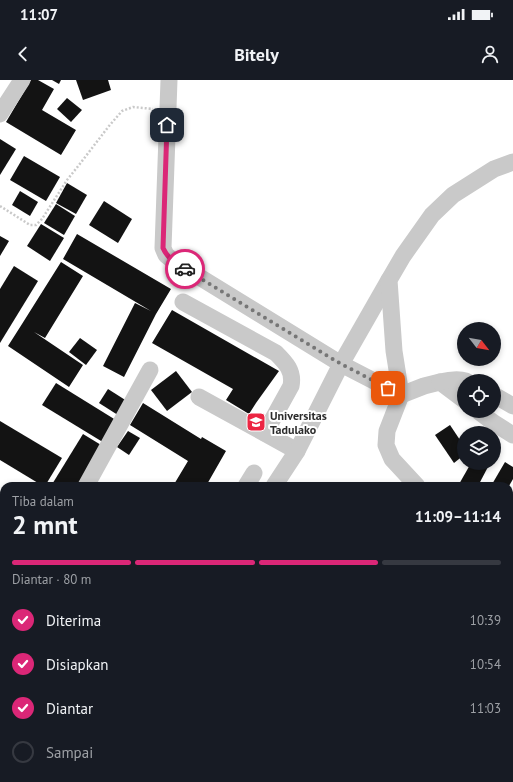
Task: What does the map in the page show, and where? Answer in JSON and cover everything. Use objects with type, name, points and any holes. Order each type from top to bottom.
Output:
[{"type":"lane","points":[[0,114],[22,80]]},
{"type":"lane","points":[[169,80],[163,248],[166,255],[341,364],[401,395],[424,386],[450,379],[457,379]]},
{"type":"lane","points":[[277,482],[297,451],[341,364],[389,280],[403,256],[432,215],[453,195],[494,169],[513,162]]},
{"type":"lane","points":[[389,280],[394,351],[401,395],[387,431],[386,445],[392,459],[413,482]]},
{"type":"lane","points":[[183,302],[276,353],[287,365],[293,378],[291,386],[265,433]]},
{"type":"lane","points":[[88,482],[150,370]]},
{"type":"lane","points":[[440,382],[457,395]]},
{"type":"lane","points":[[199,397],[297,451]]},
{"type":"lane","points":[[501,399],[513,406]]},
{"type":"lane","points":[[487,418],[513,435]]},
{"type":"path","points":[[0,206],[30,225],[36,225],[42,219],[67,180],[122,111],[134,107],[168,110]]},
{"type":"building","points":[[31,80],[38,80],[54,89],[42,110],[76,130],[61,155],[6,122]]},
{"type":"building","points":[[52,80],[61,80],[59,84]]},
{"type":"building","points":[[76,80],[108,80],[111,90],[83,100]]},
{"type":"building","points":[[67,98],[82,110],[71,122],[57,109]]},
{"type":"building","points":[[0,139],[16,149],[0,175]]},
{"type":"building","points":[[24,156],[60,177],[46,201],[10,180]]},
{"type":"building","points":[[67,183],[87,195],[76,214],[56,203]]},
{"type":"building","points":[[20,191],[38,202],[30,216],[12,205]]},
{"type":"building","points":[[104,201],[132,219],[118,243],[89,225]]},
{"type":"building","points":[[56,204],[75,216],[64,235],[44,223]]},
{"type":"building","points":[[41,224],[64,238],[50,261],[27,246]]},
{"type":"building","points":[[77,234],[171,289],[156,314],[124,377],[103,366],[135,303],[151,311],[63,259]]},
{"type":"building","points":[[0,236],[9,241],[0,256]]},
{"type":"building","points":[[61,262],[83,276],[45,338],[34,332],[83,365],[69,387],[8,346]]},
{"type":"building","points":[[14,266],[38,281],[0,343],[0,289]]},
{"type":"building","points":[[172,310],[279,371],[249,414],[226,400],[233,389],[152,343]]},
{"type":"building","points":[[80,338],[97,350],[86,365],[69,352]]},
{"type":"building","points":[[176,371],[192,392],[167,411],[151,390]]},
{"type":"building","points":[[56,383],[119,422],[106,444],[42,405]]},
{"type":"building","points":[[108,389],[130,403],[121,417],[99,403]]},
{"type":"building","points":[[143,403],[201,439],[202,437],[226,451],[208,482],[175,482],[188,461],[130,425]]},
{"type":"building","points":[[0,421],[62,458],[47,482],[36,482],[0,460]]},
{"type":"building","points":[[450,425],[457,436],[457,461],[454,463],[435,435]]},
{"type":"building","points":[[128,431],[140,438],[129,455],[117,447]]},
{"type":"building","points":[[83,434],[106,448],[85,482],[53,482]]},
{"type":"building","points":[[505,462],[513,467],[513,479],[511,482],[493,482]]},
{"type":"building","points":[[467,470],[486,470],[480,482],[460,482]]},
{"type":"way so far","points":[[185,269],[341,364],[388,388]]},
{"type":"place","name":"Universitas Tadulako","points":[[256,422]]},
{"type":"route","points":[[167,125],[163,248],[166,255],[185,269]]}]
